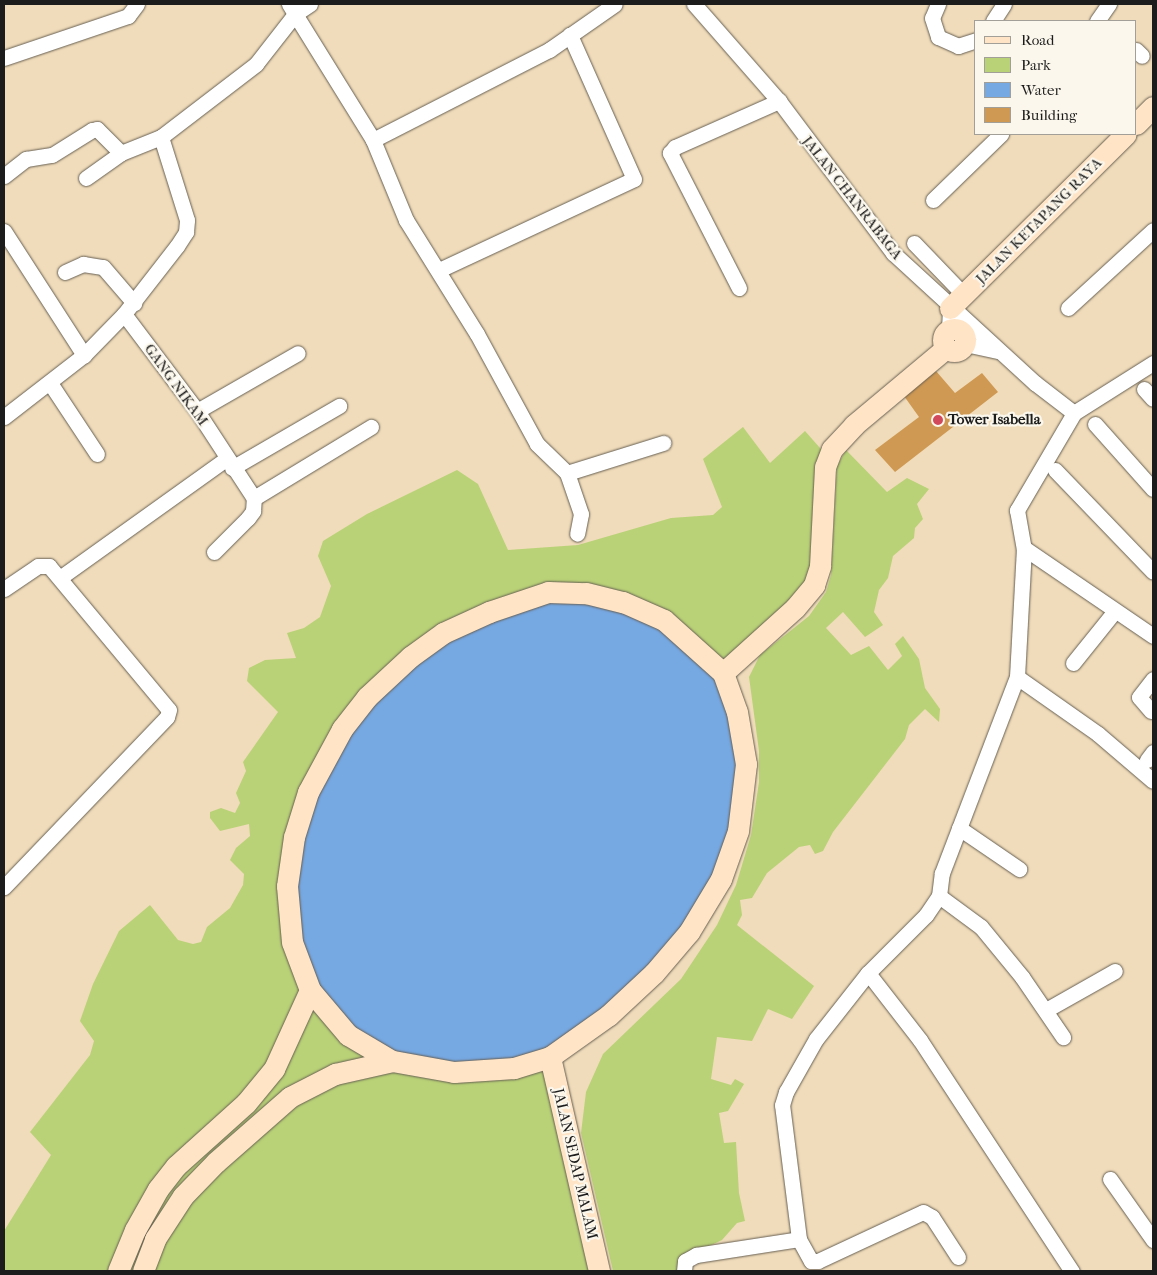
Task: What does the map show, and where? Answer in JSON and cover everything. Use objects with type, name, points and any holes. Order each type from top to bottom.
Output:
[{"type":"street","points":[[4,58],[128,16],[137,4]]},
{"type":"street","points":[[86,178],[121,153],[161,137],[256,64],[292,9],[310,4]]},
{"type":"street","points":[[373,140],[550,50],[615,4]]},
{"type":"street","points":[[938,4],[932,18],[938,37],[958,46],[974,41]]},
{"type":"street","points":[[994,20],[1004,4]]},
{"type":"street","name":"JALAN CHANRABAGA","points":[[697,5],[779,101],[881,239],[957,302],[1000,352],[1074,413]]},
{"type":"street","points":[[292,9],[373,140],[406,220],[439,270],[537,444],[567,472],[581,514],[577,534]]},
{"type":"street","points":[[439,270],[634,179],[570,35]]},
{"type":"street","points":[[739,288],[670,152],[674,147],[779,101]]},
{"type":"street","points":[[1137,123],[1153,107]]},
{"type":"street","points":[[4,176],[26,158],[52,155],[92,130],[97,129],[121,153]]},
{"type":"street","points":[[933,200],[1000,135]]},
{"type":"street","name":"JALAN KETAPANG RAYA","points":[[957,302],[1125,135]]},
{"type":"street","points":[[4,417],[84,355],[129,309],[186,232],[186,220],[161,137]]},
{"type":"street","points":[[1068,308],[1153,230]]},
{"type":"street","points":[[4,231],[84,355]]},
{"type":"street","points":[[723,673],[795,608],[814,586],[820,566],[825,467],[832,448],[842,437],[953,340],[957,302],[914,243]]},
{"type":"street","name":"GANG NIKAM","points":[[65,272],[83,264],[103,267],[254,498]]},
{"type":"street","points":[[953,340],[1000,352]]},
{"type":"street","points":[[197,411],[298,353]]},
{"type":"street","points":[[958,1257],[932,1217],[923,1212],[809,1266],[799,1239],[782,1112],[784,1100],[816,1039],[868,974],[926,915],[939,896],[942,873],[1017,677],[1024,548],[1017,510],[1074,413],[1153,363]]},
{"type":"street","points":[[50,383],[97,454]]},
{"type":"street","points":[[61,577],[230,463],[339,406]]},
{"type":"street","points":[[1095,424],[1153,489]]},
{"type":"street","points":[[214,552],[253,511],[254,498],[371,427]]},
{"type":"street","points":[[567,472],[663,442]]},
{"type":"street","points":[[1055,470],[1153,572]]},
{"type":"street","points":[[1024,548],[1114,612],[1153,636]]},
{"type":"street","points":[[4,588],[43,565],[49,566],[61,577],[165,703],[169,712],[4,887]]},
{"type":"street","points":[[548,592],[586,593],[623,602],[664,620],[723,673],[737,712],[746,764],[738,832],[721,879],[689,932],[654,973],[609,1015],[550,1057],[514,1068],[454,1072],[392,1061],[348,1035],[310,990],[292,942],[287,886],[297,828],[308,792],[342,729],[366,697],[410,657],[443,633],[489,612],[548,592]]},
{"type":"street","points":[[1073,663],[1114,612]]},
{"type":"street","points":[[1017,677],[1098,734],[1153,781]]},
{"type":"street","points":[[1151,711],[1139,697],[1153,678]]},
{"type":"street","points":[[959,828],[1019,869]]},
{"type":"street","points":[[939,896],[981,927],[1046,1010],[1063,1037]]},
{"type":"street","points":[[1046,1010],[1115,971]]},
{"type":"street","points":[[868,974],[920,1040],[1072,1271]]},
{"type":"street","points":[[118,1271],[135,1230],[158,1189],[176,1166],[246,1102],[274,1069],[310,990]]},
{"type":"street","name":"JALAN SEDAP MALAM","points":[[550,1057],[599,1271]]},
{"type":"street","points":[[143,1271],[155,1239],[183,1196],[258,1124],[290,1097],[335,1074],[392,1061]]},
{"type":"street","points":[[1110,1178],[1153,1240]]},
{"type":"street","points":[[684,1271],[685,1261],[696,1255],[799,1239]]},
{"type":"green space","points":[[743,427],[770,463],[805,431],[828,457],[820,566],[723,673],[550,1057],[599,1271],[4,1271],[4,1231],[51,1155],[30,1132],[90,1055],[94,1041],[80,1021],[93,984],[119,931],[150,905],[178,940],[193,944],[201,942],[207,927],[230,908],[243,885],[244,874],[230,860],[236,848],[250,836],[249,824],[220,831],[210,818],[210,812],[221,808],[235,813],[240,803],[236,793],[246,771],[243,762],[278,712],[247,681],[249,668],[265,660],[296,658],[287,633],[304,628],[320,617],[331,586],[318,556],[323,541],[367,514],[457,470],[478,484],[508,550],[578,545],[671,518],[713,515],[722,507],[703,459]]},
{"type":"green space","points":[[846,450],[887,492],[907,478],[929,489],[917,504],[923,519],[915,528],[914,538],[893,556],[888,578],[879,590],[874,612],[883,625],[865,637],[843,612],[826,628],[851,655],[869,646],[888,670],[902,656],[895,644],[903,636],[919,659],[925,688],[940,709],[939,722],[925,709],[909,725],[905,739],[833,832],[823,851],[815,854],[810,845],[799,847],[767,873],[752,898],[740,900],[742,915],[737,925],[814,986],[792,1019],[768,1009],[752,1041],[717,1037],[711,1079],[731,1085],[735,1079],[744,1084],[728,1111],[719,1113],[724,1143],[736,1142],[739,1193],[745,1221],[737,1223],[722,1240],[680,1260],[680,1271],[613,1271],[581,1133],[586,1092],[603,1054],[681,979],[717,925],[736,885],[751,835],[759,782],[759,751],[749,677],[760,655],[809,616],[826,592],[831,575],[837,466]]},
{"type":"water","points":[[548,592],[623,602],[723,673],[742,806],[689,932],[550,1057],[454,1072],[348,1035],[292,942],[294,837],[342,729],[410,657]]},
{"type":"building","name":"Tower Isabella","points":[[936,371],[955,393],[982,373],[998,392],[895,472],[875,450],[919,417],[904,396]]},
{"type":"place","name":"Tower Isabella","points":[[938,420]]}]
